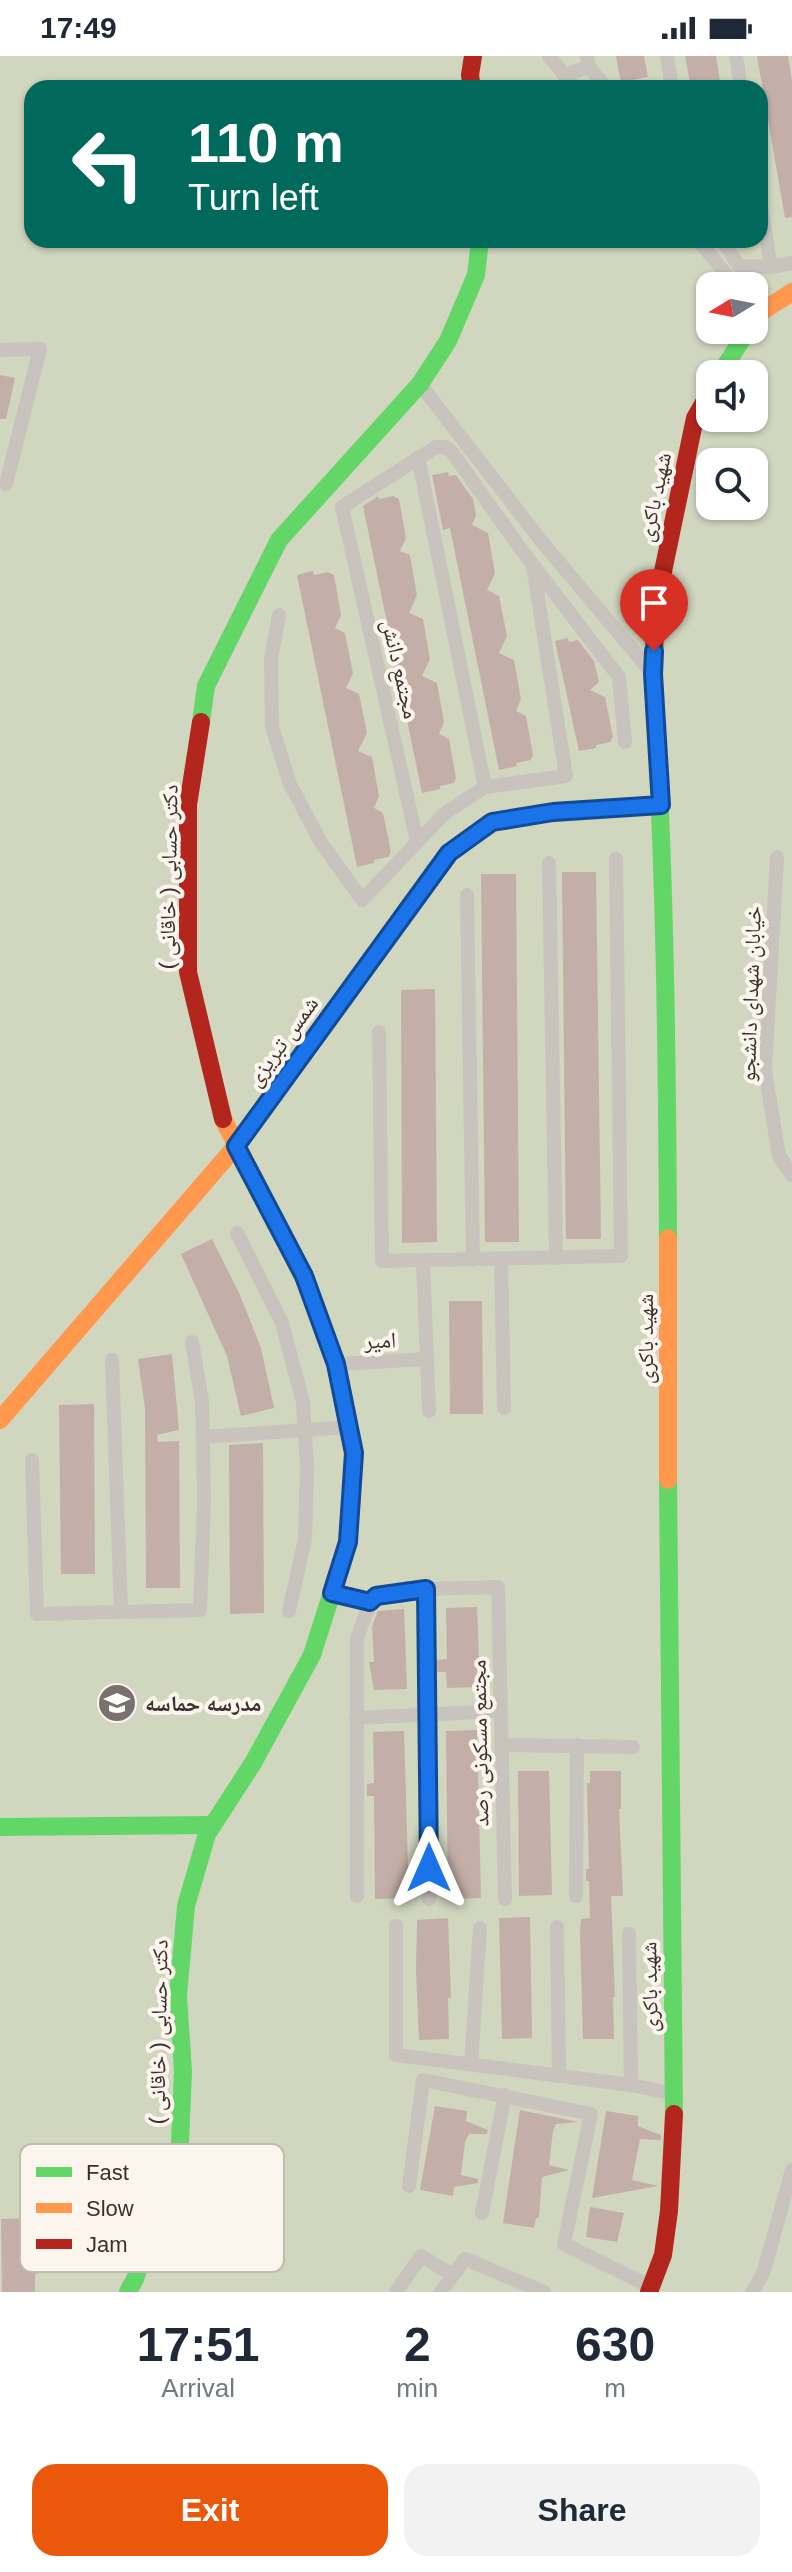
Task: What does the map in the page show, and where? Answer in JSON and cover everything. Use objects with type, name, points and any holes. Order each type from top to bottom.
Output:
[{"type":"street","points":[[471,80],[473,56]]},
{"type":"street","points":[[549,56],[568,80]]},
{"type":"street","points":[[667,56],[671,80]]},
{"type":"street","points":[[736,56],[740,80]]},
{"type":"street","points":[[564,75],[588,61],[601,80]]},
{"type":"street","name":"دکتر حسابی ( خاقانی )","points":[[180,2144],[183,2071],[178,1996],[186,1906],[207,1834],[253,1763],[312,1655],[348,1542],[354,1453],[336,1364],[304,1276],[223,1120],[188,972],[188,805],[206,686],[279,540],[420,384],[448,341],[476,275],[479,248]]},
{"type":"street","points":[[705,248],[724,272]]},
{"type":"street","points":[[727,248],[739,266],[771,267],[792,263]]},
{"type":"street","points":[[768,248],[771,267]]},
{"type":"street","points":[[768,306],[792,292]]},
{"type":"street","points":[[0,350],[40,349],[6,484]]},
{"type":"street","points":[[420,384],[542,542],[653,674]]},
{"type":"street","name":"شهید باکری","points":[[650,2290],[663,2255],[669,2211],[675,2094],[669,1697],[667,1059],[661,805],[653,674],[656,605],[696,416]]},
{"type":"street","points":[[485,787],[418,457],[436,447],[445,447],[452,452],[523,552],[619,677],[625,742]]},
{"type":"street","name":"مجتمع دانش","points":[[417,841],[342,507],[418,457]]},
{"type":"street","points":[[523,552],[542,542]]},
{"type":"street","points":[[279,615],[271,659],[272,727],[290,784],[320,841],[362,900],[445,813],[485,787],[566,776],[533,565]]},
{"type":"street","name":"شمس تبریزی","points":[[0,1420],[236,1146],[449,853],[492,822],[553,812],[661,805]]},
{"type":"street","name":"خیابان شهدای دانشجو","points":[[777,857],[765,1070],[779,1156],[792,1175]]},
{"type":"street","points":[[379,1032],[382,1261],[621,1256],[616,859]]},
{"type":"street","points":[[549,863],[556,1258]]},
{"type":"street","points":[[467,895],[473,1260]]},
{"type":"street","points":[[237,1233],[282,1323],[303,1402],[307,1468],[305,1539],[289,1611]]},
{"type":"street","points":[[501,1259],[504,1408]]},
{"type":"street","points":[[423,1261],[429,1411]]},
{"type":"street","points":[[32,1460],[37,1614],[200,1610],[204,1499],[202,1401],[192,1342]]},
{"type":"street","name":"امیر","points":[[336,1364],[427,1359]]},
{"type":"street","points":[[112,1360],[121,1612]]},
{"type":"street","points":[[203,1437],[349,1427]]},
{"type":"street","name":"مجتمع مسکونی رصد","points":[[426,1589],[498,1587],[505,1899]]},
{"type":"street","points":[[357,1896],[357,1639],[370,1602],[376,1596],[426,1589],[429,1899]]},
{"type":"street","points":[[332,1593],[370,1602]]},
{"type":"street","points":[[356,1718],[500,1711]]},
{"type":"street","points":[[501,1745],[633,1747]]},
{"type":"street","points":[[576,1896],[577,1745]]},
{"type":"street","points":[[0,1827],[212,1825]]},
{"type":"street","points":[[396,1926],[396,2055],[631,2085],[675,2094]]},
{"type":"street","points":[[557,1927],[559,2076]]},
{"type":"street","points":[[471,2064],[480,1928]]},
{"type":"street","points":[[629,1934],[631,2085]]},
{"type":"street","points":[[409,2186],[423,2080],[591,2114],[564,2244],[650,2290]]},
{"type":"street","points":[[482,2213],[505,2095]]},
{"type":"street","points":[[752,2292],[763,2274],[792,2170]]},
{"type":"street","points":[[396,2292],[421,2256],[453,2275]]},
{"type":"street","points":[[441,2292],[465,2259],[523,2288],[544,2292]]},
{"type":"street","name":"دکتر حسابی ( خاقانی )","points":[[128,2292],[137,2272]]},
{"type":"green space","points":[[0,56],[792,56],[792,2292],[0,2292]]},
{"type":"building","points":[[616,56],[644,56],[648,77],[621,80]]},
{"type":"building","points":[[685,56],[716,56],[720,80],[690,80]]},
{"type":"building","points":[[757,56],[788,56],[792,81],[792,217],[785,218],[768,120],[768,80],[761,80]]},
{"type":"building","points":[[0,375],[15,378],[6,419],[0,419]]},
{"type":"building","points":[[448,472],[449,476],[456,475],[473,499],[476,515],[472,525],[488,533],[495,573],[487,590],[499,596],[507,636],[499,653],[514,660],[521,699],[516,711],[526,716],[533,755],[531,760],[499,770],[450,528],[443,530],[432,475]]},
{"type":"building","points":[[378,496],[379,499],[393,496],[399,499],[406,538],[400,551],[410,555],[417,595],[409,613],[423,619],[430,659],[422,676],[437,683],[444,722],[439,734],[449,739],[456,778],[454,783],[422,793],[363,506]]},
{"type":"building","points":[[313,571],[314,575],[328,572],[334,575],[341,615],[335,628],[345,633],[353,673],[346,688],[359,694],[367,733],[358,751],[372,757],[379,796],[374,808],[383,813],[391,852],[388,857],[357,867],[297,575]]},
{"type":"building","points":[[568,638],[569,642],[578,640],[594,661],[599,682],[590,690],[605,697],[613,737],[610,742],[596,745],[596,748],[579,751],[555,641]]},
{"type":"building","points":[[562,872],[596,872],[601,1239],[566,1239]]},
{"type":"building","points":[[481,874],[516,874],[519,1242],[485,1242]]},
{"type":"building","points":[[435,989],[437,1242],[402,1243],[401,990]]},
{"type":"building","points":[[212,1239],[240,1295],[261,1348],[274,1408],[241,1416],[227,1356],[181,1254]]},
{"type":"building","points":[[449,1301],[482,1301],[483,1414],[450,1414]]},
{"type":"building","points":[[172,1354],[179,1430],[157,1435],[158,1442],[179,1441],[180,1588],[146,1588],[145,1409],[138,1359]]},
{"type":"building","points":[[94,1404],[95,1574],[61,1574],[59,1405]]},
{"type":"building","points":[[263,1443],[264,1613],[230,1614],[229,1445]]},
{"type":"building","points":[[477,1607],[480,1687],[447,1688],[446,1672],[437,1672],[437,1660],[447,1659],[446,1608]]},
{"type":"building","points":[[404,1609],[407,1689],[374,1690],[369,1662],[374,1662],[372,1626],[378,1611]]},
{"type":"building","points":[[477,1730],[481,1898],[448,1899],[446,1731]]},
{"type":"building","points":[[404,1731],[409,1898],[375,1899],[374,1796],[367,1796],[367,1784],[374,1783],[373,1732]]},
{"type":"building","points":[[518,1771],[549,1771],[552,1895],[519,1896]]},
{"type":"building","points":[[590,1771],[621,1771],[619,1809],[623,1896],[611,1896],[614,2039],[583,2039],[580,1932],[581,1919],[590,1918],[586,1869],[589,1869],[587,1783],[590,1783]]},
{"type":"building","points":[[530,1917],[532,2038],[502,2039],[499,1918]]},
{"type":"building","points":[[448,1918],[449,2039],[419,2040],[417,1920]]},
{"type":"building","points":[[435,2106],[467,2111],[466,2121],[488,2130],[487,2134],[469,2134],[465,2142],[461,2175],[478,2179],[478,2183],[454,2187],[453,2196],[420,2190]]},
{"type":"building","points":[[520,2110],[579,2122],[556,2124],[553,2131],[549,2165],[569,2170],[542,2177],[539,2218],[536,2218],[534,2228],[503,2223]]},
{"type":"building","points":[[606,2111],[638,2116],[638,2126],[661,2135],[661,2140],[640,2139],[632,2180],[658,2186],[592,2198]]},
{"type":"building","points":[[590,2207],[624,2213],[617,2242],[586,2237]]},
{"type":"building","points":[[20,2218],[20,2272],[38,2272],[35,2274],[35,2292],[2,2292],[1,2219]]},
{"type":"traffic: fast","points":[[201,722],[206,686],[279,540],[420,384],[448,341],[476,275],[479,248]]},
{"type":"traffic: fast","points":[[729,360],[739,344]]},
{"type":"traffic: fast","points":[[653,678],[663,888],[668,1238]]},
{"type":"traffic: fast","points":[[345,995],[449,853],[492,822],[553,812],[661,805]]},
{"type":"traffic: fast","points":[[668,1480],[674,2114]]},
{"type":"traffic: fast","points":[[180,2144],[183,2071],[178,1996],[186,1906],[207,1834],[253,1763],[312,1655],[348,1542]]},
{"type":"traffic: fast","points":[[0,1827],[212,1825]]},
{"type":"traffic: fast","points":[[128,2292],[137,2272]]},
{"type":"traffic: slow","points":[[768,308],[792,292]]},
{"type":"traffic: slow","points":[[0,1420],[236,1146],[345,995]]},
{"type":"traffic: slow","points":[[223,1119],[304,1276],[336,1364],[354,1453],[348,1542]]},
{"type":"traffic: slow","points":[[668,1238],[668,1480]]},
{"type":"traffic: jam","points":[[471,80],[473,56]]},
{"type":"traffic: jam","points":[[653,678],[656,605],[696,416]]},
{"type":"traffic: jam","points":[[201,722],[188,805],[188,972],[223,1119]]},
{"type":"traffic: jam","points":[[649,2292],[663,2255],[669,2211],[674,2114]]},
{"type":"place","name":"مدرسه حماسه","points":[[117,1703]]},
{"type":"route","points":[[429,1868],[426,1589],[376,1596],[370,1602],[332,1593],[348,1542],[354,1453],[336,1364],[304,1276],[236,1146],[449,853],[492,822],[553,812],[661,805],[654,651]]}]
